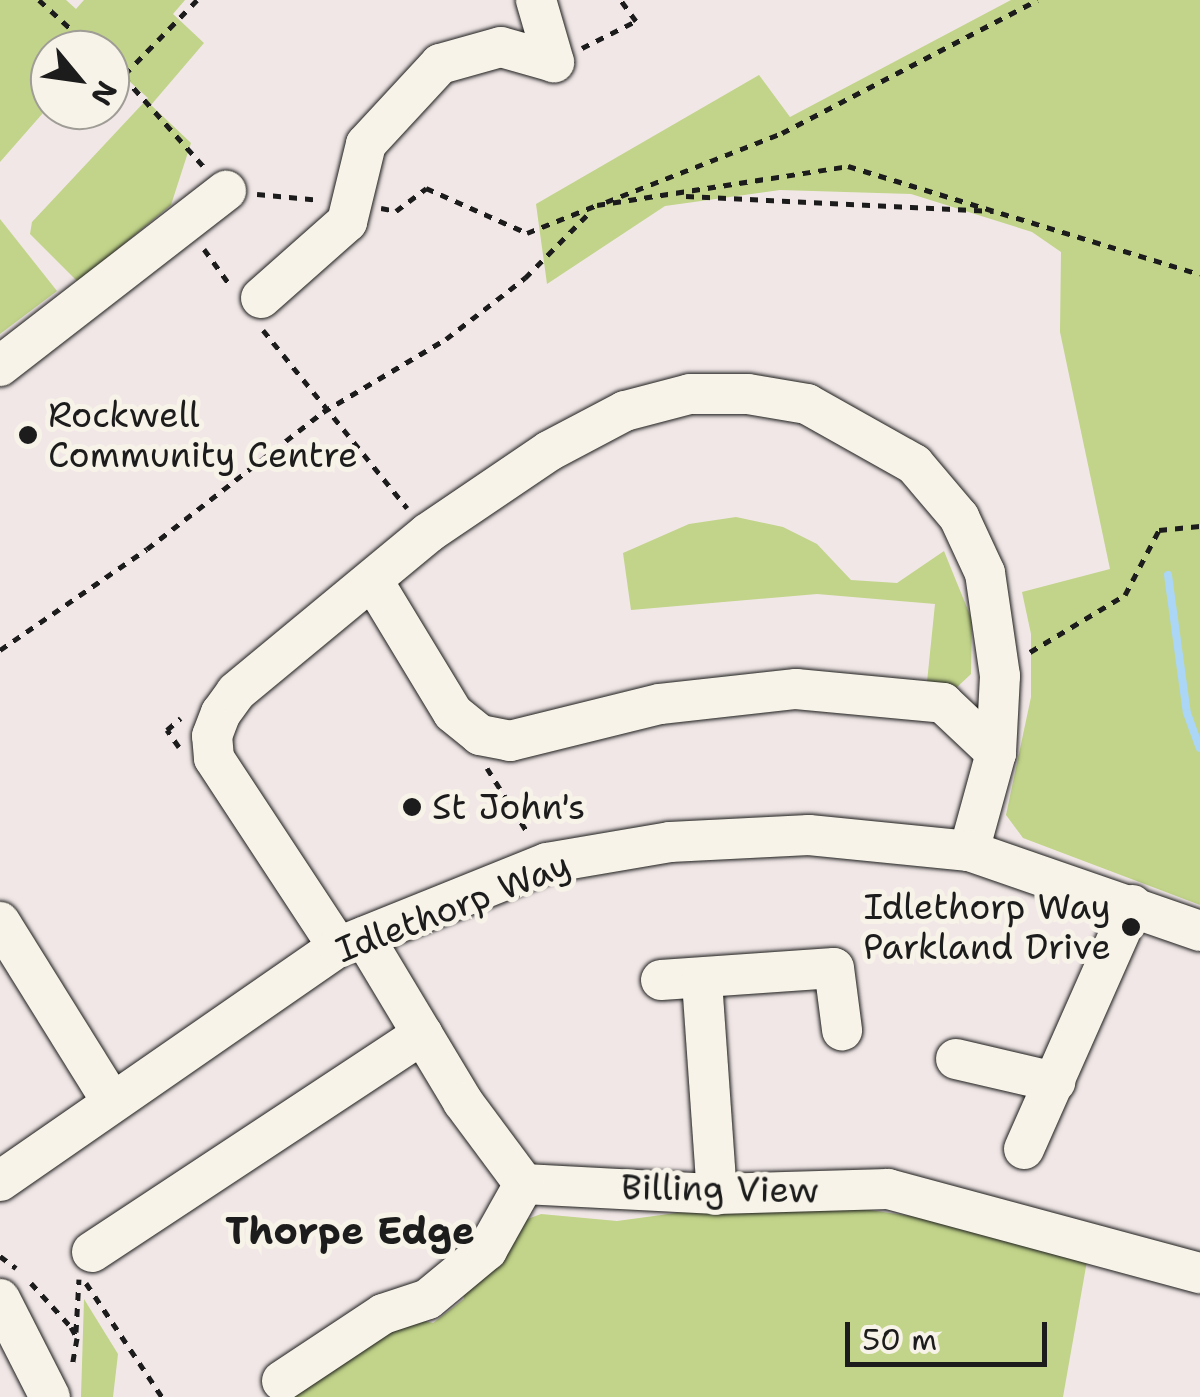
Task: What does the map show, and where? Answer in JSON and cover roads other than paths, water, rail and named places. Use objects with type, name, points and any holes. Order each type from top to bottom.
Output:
[{"type":"street","points":[[252,306],[346,222],[366,144],[440,64],[501,47],[554,62],[536,0]]},
{"type":"street","points":[[0,366],[226,191]]},
{"type":"street","points":[[282,1381],[384,1314],[443,1287],[486,1250],[524,1184],[422,1034],[224,773],[212,736],[236,692],[428,533],[548,452],[626,411],[690,394],[748,394],[807,404],[914,464],[959,516],[985,574],[1000,676],[996,753],[970,851]]},
{"type":"street","points":[[373,581],[453,713],[480,734],[510,741],[660,704],[796,689],[943,703],[996,753]]},
{"type":"street","name":"Idlethorp Way","points":[[0,1181],[351,942],[546,863],[670,842],[808,835],[970,851],[1200,932]]},
{"type":"street","points":[[1024,1149],[1132,905]]},
{"type":"street","points":[[0,922],[112,1102]]},
{"type":"street","points":[[661,980],[702,981],[834,968],[842,1030]]},
{"type":"street","points":[[702,981],[717,1194]]},
{"type":"street","points":[[102,1243],[313,1091],[422,1034]]},
{"type":"street","points":[[956,1059],[1055,1082]]},
{"type":"street","name":"Billing View","points":[[524,1184],[717,1194],[888,1189],[1200,1273]]},
{"type":"street","points":[[0,1299],[60,1387]]},
{"type":"waterway","points":[[1168,575],[1187,713],[1200,748]]},
{"type":"place","name":"Rockwell Community Centre","points":[[28,435]]},
{"type":"place","name":"St John's","points":[[412,807]]},
{"type":"place","name":"Idlethorp Way Parkland Drive","points":[[1131,927]]},
{"type":"district","name":"Thorpe Edge","points":[[350,1231]]}]
